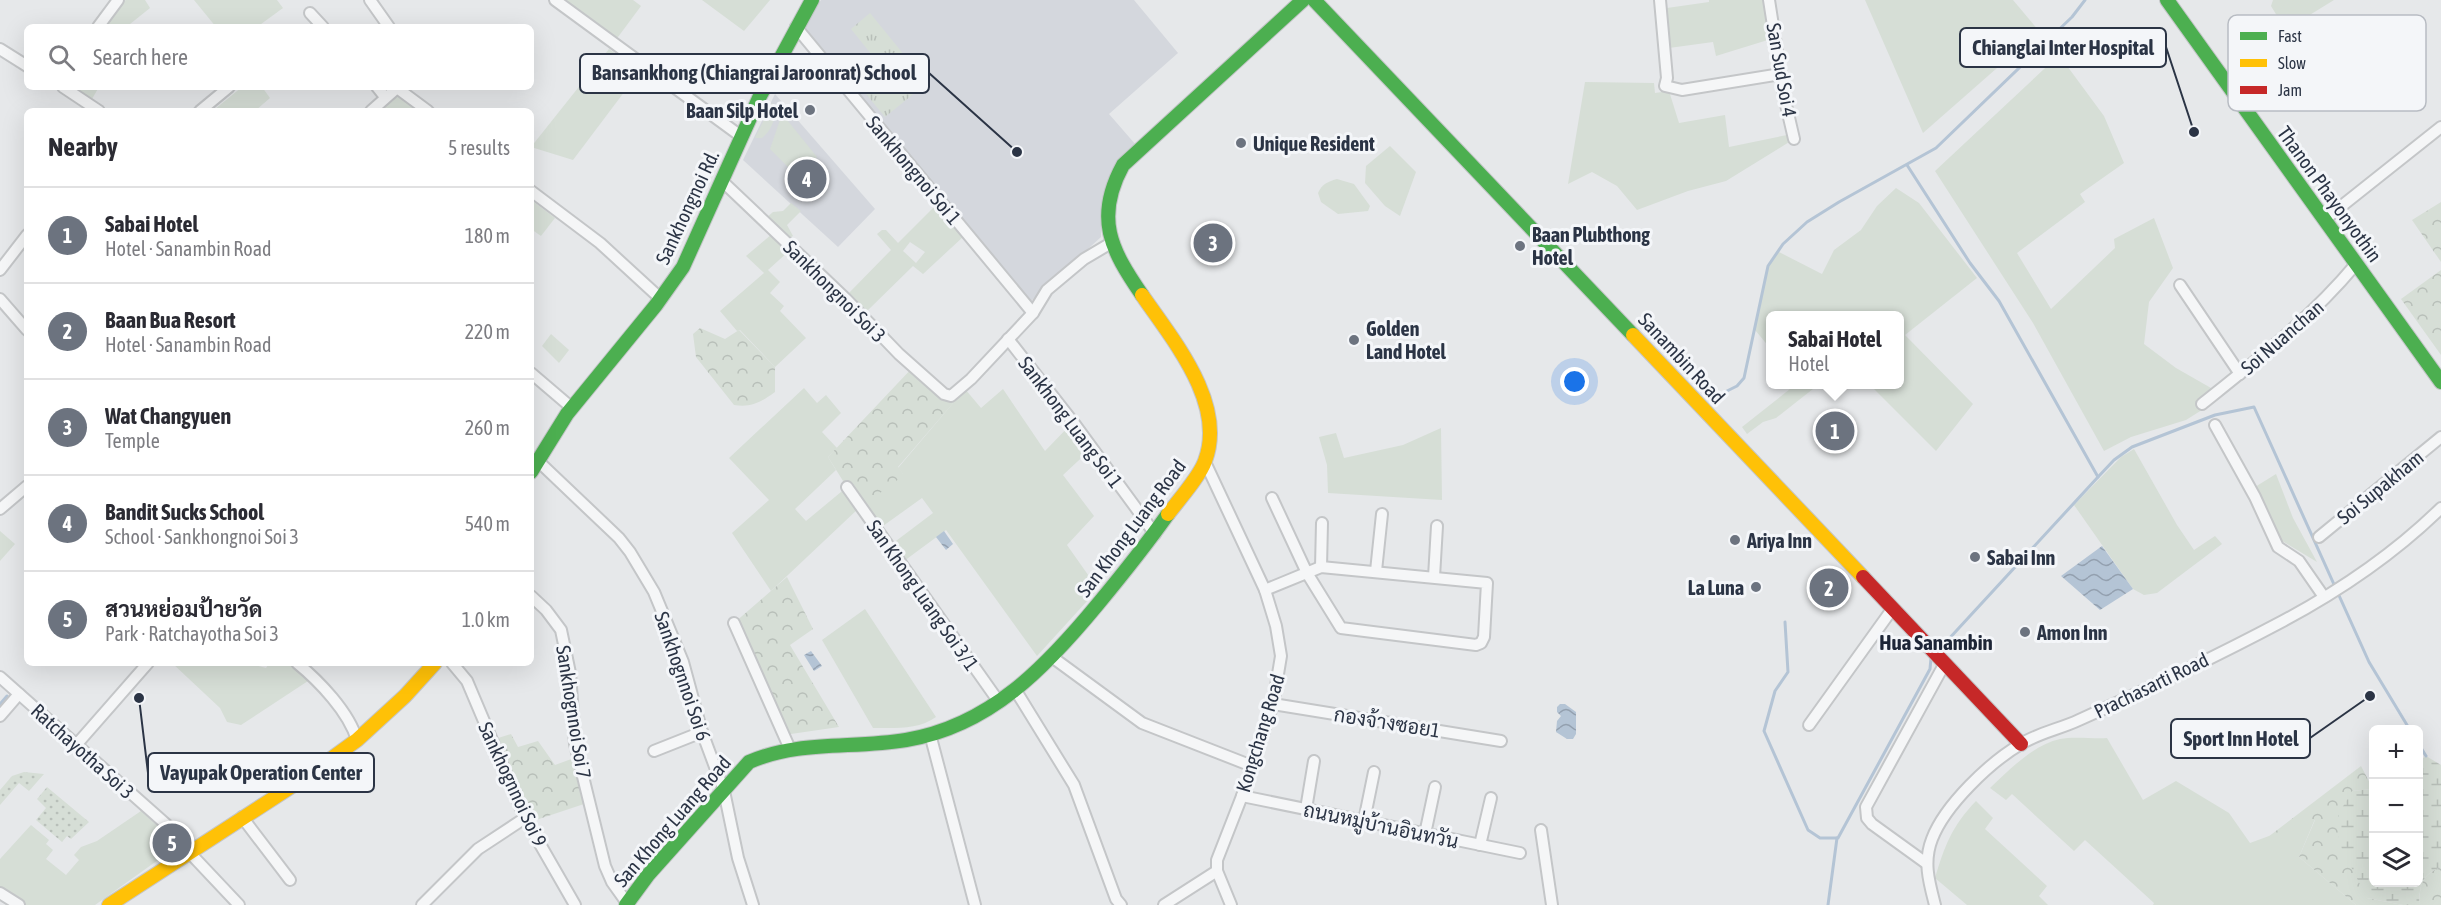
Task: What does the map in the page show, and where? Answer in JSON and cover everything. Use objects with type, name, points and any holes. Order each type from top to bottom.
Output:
[{"type":"street","points":[[100,24],[118,0]]},
{"type":"street","points":[[370,0],[387,24]]},
{"type":"street","points":[[555,0],[742,137]]},
{"type":"street","name":"Sankhongnoi Rd.","points":[[534,466],[572,408],[661,298],[682,268],[696,242],[742,137],[796,27],[812,0]]},
{"type":"street","name":"San Khong Luang Road","points":[[627,904],[648,875],[749,762],[769,752],[906,740],[930,734],[959,723],[1016,691],[1053,657],[1155,534],[1205,462],[1209,451],[1210,427],[1203,393],[1190,365],[1139,291],[1111,243],[1108,219],[1109,199],[1123,165],[1303,0]]},
{"type":"street","name":"Sanambin Road","points":[[1314,0],[2021,744]]},
{"type":"street","points":[[1660,0],[1667,78],[1665,86],[1682,90],[1781,74]]},
{"type":"street","name":"San Sud Soi 4","points":[[1769,0],[1794,140]]},
{"type":"street","name":"Thanon Phayonyothin","points":[[2167,0],[2228,85]]},
{"type":"street","points":[[310,13],[320,24]]},
{"type":"street","name":"Sankhongnoi Soi 1","points":[[796,27],[1033,313]]},
{"type":"street","points":[[0,50],[24,64]]},
{"type":"street","points":[[68,90],[94,108]]},
{"type":"street","points":[[204,108],[225,90]]},
{"type":"street","points":[[379,90],[385,97]]},
{"type":"street","points":[[374,108],[393,90]]},
{"type":"street","points":[[401,90],[424,108]]},
{"type":"street","name":"Thanon Phayonyothin","points":[[2246,111],[2441,382]]},
{"type":"street","points":[[2324,220],[2441,127]]},
{"type":"street","name":"Sankhongnoi Soi 3","points":[[722,181],[846,299],[899,354],[944,394],[951,396],[971,379],[1008,339]]},
{"type":"street","points":[[534,193],[600,243],[661,298]]},
{"type":"street","points":[[0,270],[24,239]]},
{"type":"street","points":[[1008,339],[1033,313],[1047,290],[1084,259],[1111,243]]},
{"type":"street","name":"Soi Nuanchan","points":[[2202,404],[2290,333],[2330,296],[2356,264]]},
{"type":"street","points":[[2180,285],[2240,374]]},
{"type":"street","points":[[0,299],[24,327]]},
{"type":"street","name":"Sankhong Luang Soi 1","points":[[1008,339],[1073,422],[1155,534]]},
{"type":"street","points":[[534,376],[572,408]]},
{"type":"street","points":[[2215,425],[2255,497],[2278,547],[2299,561],[2332,593]]},
{"type":"street","name":"Soi Supakham","points":[[2319,537],[2441,437]]},
{"type":"street","name":"Kongchang Road","points":[[1205,462],[1265,590],[1276,626],[1281,656],[1273,704],[1242,796],[1217,860],[1217,871]]},
{"type":"street","name":"Sankhognnoi Soi 6","points":[[534,466],[619,538],[654,592],[683,662],[702,732],[724,791],[738,858],[753,905]]},
{"type":"street","name":"San Khong Luang Soi 3/1","points":[[847,487],[999,702]]},
{"type":"street","points":[[0,509],[24,489]]},
{"type":"street","points":[[1265,590],[1307,573],[1321,567],[1487,583],[1481,644],[1341,628],[1307,573],[1272,498]]},
{"type":"street","name":"Prachasarti Road","points":[[1935,905],[1926,863],[1931,840],[1962,794],[1993,765],[2021,744],[2135,693],[2284,620],[2332,593],[2378,564],[2441,508]]},
{"type":"street","points":[[1376,571],[1382,514]]},
{"type":"street","points":[[1321,567],[1322,523]]},
{"type":"street","points":[[1434,577],[1437,526]]},
{"type":"street","name":"Sankhognnoi Soi 7","points":[[534,599],[546,609],[561,630],[570,673],[575,744],[605,866],[612,882],[627,904]]},
{"type":"street","points":[[1809,725],[1893,608]]},
{"type":"street","points":[[734,623],[790,749]]},
{"type":"street","points":[[1053,657],[1142,723],[1252,766]]},
{"type":"street","points":[[1926,863],[1872,824],[1867,818],[1866,807],[1945,663]]},
{"type":"street","points":[[77,744],[145,666]]},
{"type":"street","points":[[300,666],[322,685],[354,729],[357,740]]},
{"type":"street","points":[[109,905],[306,777],[357,740],[405,696],[432,666]]},
{"type":"street","name":"Sankhognnoi Soi 9","points":[[454,666],[467,681],[525,818],[575,905]]},
{"type":"street","name":"Ratchayotha Soi 3","points":[[0,677],[77,744],[191,850],[239,905]]},
{"type":"street","points":[[1016,691],[1074,785],[1120,905]]},
{"type":"street","points":[[0,716],[19,694]]},
{"type":"street","name":"กองจ้างซอย1","points":[[1273,704],[1501,741]]},
{"type":"street","points":[[654,751],[702,732]]},
{"type":"street","points":[[930,734],[975,905]]},
{"type":"street","points":[[1306,809],[1314,761]]},
{"type":"street","points":[[1364,821],[1374,772]]},
{"type":"street","points":[[1425,834],[1435,787]]},
{"type":"street","name":"ถนนหมู่บ้านอินทวัน","points":[[1242,796],[1520,853]]},
{"type":"street","points":[[1480,845],[1491,798]]},
{"type":"street","points":[[242,817],[290,880]]},
{"type":"street","points":[[422,905],[478,849],[525,818]]},
{"type":"street","points":[[1541,830],[1552,905]]},
{"type":"street","points":[[1164,905],[1217,871],[1231,905]]},
{"type":"street","points":[[0,893],[19,905]]},
{"type":"shaded area","points":[[821,0],[1134,0],[1178,53],[1109,114],[1136,145],[1101,214],[1101,237],[1030,302],[802,27]]},
{"type":"shaded area","points":[[775,94],[875,209],[838,247],[743,160]]},
{"type":"green space","points":[[126,0],[145,0],[150,8],[130,24],[103,24],[116,5]]},
{"type":"green space","points":[[194,0],[277,0],[283,8],[261,24],[214,24]]},
{"type":"green space","points":[[562,0],[633,0],[641,6],[618,37],[612,38]]},
{"type":"green space","points":[[702,0],[770,0],[744,31]]},
{"type":"green space","points":[[1709,0],[1764,0],[1771,39],[1716,56],[1713,42],[1669,48],[1667,8],[1709,2]]},
{"type":"green space","points":[[1865,0],[2013,0],[2039,31],[1923,133]]},
{"type":"green space","points":[[2273,0],[2334,0],[2310,15],[2276,15],[2271,6]]},
{"type":"green space","points":[[870,13],[927,83],[885,117],[866,94],[888,75],[851,29]]},
{"type":"green space","points":[[609,49],[640,71],[573,160],[534,148],[534,143]]},
{"type":"green space","points":[[2059,55],[2104,116],[2124,163],[2080,194],[2085,202],[2017,253],[2051,309],[2115,248],[2114,239],[2154,218],[2173,268],[2149,302],[2144,344],[2176,368],[2211,388],[2213,403],[2186,420],[2131,437],[2104,451],[2033,323],[1935,171]]},
{"type":"green space","points":[[1585,82],[1654,83],[1655,93],[1669,91],[1679,123],[1725,115],[1729,147],[1787,135],[1794,139],[1726,181],[1688,191],[1637,210],[1617,186],[1592,172],[1568,184]]},
{"type":"green space","points":[[77,90],[97,90],[92,99]]},
{"type":"green space","points":[[238,90],[264,90],[270,98],[258,108],[216,108]]},
{"type":"green space","points":[[396,91],[417,108],[382,108]]},
{"type":"green space","points":[[772,103],[775,110],[771,128],[762,138],[755,138]]},
{"type":"green space","points":[[784,116],[817,157],[796,175],[770,149],[781,117]]},
{"type":"green space","points":[[1390,146],[1416,172],[1400,216],[1385,206],[1365,183],[1366,166]]},
{"type":"green space","points":[[1337,179],[1354,184],[1370,206],[1368,211],[1338,214],[1321,202],[1318,193],[1321,187]]},
{"type":"green space","points":[[1896,188],[1919,203],[1977,278],[1905,335],[1973,404],[1936,451],[1874,389],[1904,389],[1904,311],[1766,311],[1766,343],[1755,330],[1768,266],[1777,251],[1822,274],[1834,250],[1861,230],[1877,206]]},
{"type":"green space","points":[[534,202],[555,218],[541,236],[534,231]]},
{"type":"green space","points":[[2441,202],[2441,262],[2412,220]]},
{"type":"green space","points":[[791,203],[801,211],[787,225],[793,236],[788,239],[765,219],[773,212],[783,211]]},
{"type":"green space","points":[[937,204],[964,236],[923,274],[913,266],[866,312],[848,294],[891,250],[877,234],[886,230],[898,243]],"holes":[[[910,242],[925,252],[916,263],[903,251]]]},
{"type":"green space","points":[[772,234],[789,251],[768,270],[780,282],[770,293],[784,306],[780,311],[806,338],[775,367],[740,330],[737,331],[720,311],[764,273],[746,256]]},
{"type":"green space","points":[[2441,270],[2441,355],[2401,299]]},
{"type":"green space","points":[[700,328],[725,339],[739,330],[775,367],[775,392],[756,403],[746,406],[734,405],[696,357],[693,334]]},
{"type":"green space","points":[[551,334],[569,350],[559,363],[542,346]]},
{"type":"green space","points":[[914,366],[955,401],[898,467],[904,475],[860,508],[828,457]]},
{"type":"green space","points":[[804,388],[817,403],[826,395],[841,413],[822,432],[837,448],[828,457],[836,470],[795,509],[806,521],[847,487],[903,474],[898,468],[965,389],[981,408],[1003,389],[1045,451],[1073,422],[1092,448],[1063,475],[1094,516],[1067,545],[1098,589],[1037,656],[946,530],[900,564],[888,547],[933,513],[922,498],[876,531],[859,508],[771,591],[732,533],[769,500],[729,458]]},
{"type":"green space","points":[[1790,389],[1813,389],[1776,418],[1763,422],[1747,434],[1742,427]]},
{"type":"green space","points":[[1441,428],[1442,500],[1328,493],[1327,465],[1319,437],[1336,433],[1344,458],[1403,445]]},
{"type":"green space","points":[[2134,449],[2177,525],[2194,550],[2215,536],[2222,544],[2157,593],[2144,595],[2133,589],[2074,505],[2121,457]]},
{"type":"green space","points":[[2276,474],[2293,518],[2317,562],[2279,539],[2255,487]]},
{"type":"green space","points":[[0,531],[15,544],[0,561]]},
{"type":"green space","points":[[787,577],[813,629],[790,645],[839,727],[784,735],[734,623]]},
{"type":"green space","points":[[865,609],[936,717],[914,726],[873,728],[822,640]]},
{"type":"green space","points":[[175,666],[259,666],[266,668],[267,666],[295,666],[311,679],[241,725],[227,722],[220,708]]},
{"type":"green space","points":[[511,734],[518,747],[538,741],[555,765],[574,758],[584,804],[536,820],[495,739]]},
{"type":"green space","points":[[2071,738],[2107,738],[2143,800],[2176,781],[2229,813],[2250,843],[2315,819],[2299,857],[2356,905],[2153,905],[2154,903],[2085,840],[2074,851],[2012,794],[2006,800],[1990,788],[2031,752],[2050,742]]},
{"type":"green space","points":[[2426,756],[2441,765],[2441,867],[2429,874],[2423,882],[2423,779],[2423,758]]},
{"type":"green space","points":[[2361,766],[2369,781],[2369,789],[2352,791],[2367,898],[2403,905],[2356,905],[2299,857],[2315,820],[2268,837]]},
{"type":"green space","points":[[24,772],[44,774],[29,791],[19,783],[0,805],[0,790],[12,776]]},
{"type":"green space","points":[[47,787],[89,822],[71,839],[67,836],[62,842],[36,820],[46,808],[37,799]]},
{"type":"green space","points":[[2369,789],[2369,887],[2422,887],[2419,905],[2403,905],[2367,898],[2339,843],[2338,815],[2352,791]]},
{"type":"green space","points":[[1976,801],[1993,818],[1985,829],[2047,886],[2039,896],[2048,905],[1967,905],[1935,878],[1950,837]]},
{"type":"green space","points":[[141,811],[168,835],[165,855],[95,905],[22,905],[0,891],[0,859],[31,825],[49,840],[46,844],[53,850],[46,859],[66,875],[79,860],[74,855],[81,847],[97,841]]},
{"type":"green space","points":[[2441,867],[2441,905],[2419,905],[2423,882],[2434,870]]},
{"type":"water","points":[[944,531],[953,544],[946,550],[936,537]]},
{"type":"water","points":[[2102,546],[2133,589],[2100,610],[2061,576]]},
{"type":"water","points":[[811,651],[822,666],[814,671],[804,655]]},
{"type":"water","points":[[1560,704],[1565,704],[1576,712],[1576,734],[1573,739],[1567,739],[1556,732],[1557,721],[1561,716],[1557,712]]},
{"type":"waterway","points":[[1719,395],[1737,386],[1744,378],[1768,266],[1783,244],[1807,222],[1936,148],[2072,17],[2085,0]]},
{"type":"waterway","points":[[1907,165],[1970,263],[1999,301],[2098,477],[1946,642]]},
{"type":"waterway","points":[[2098,477],[2114,460],[2132,447],[2215,415],[2254,407],[2369,662],[2407,725]]},
{"type":"waterway","points":[[1785,622],[1788,672],[1775,691],[1764,731],[1808,830],[1820,838],[1838,838],[1930,669],[1931,658]]},
{"type":"waterway","points":[[0,704],[7,696]]},
{"type":"waterway","points":[[2423,751],[2426,756]]},
{"type":"waterway","points":[[1828,905],[1837,838]]},
{"type":"traffic: fast","points":[[534,467],[567,414],[656,305],[683,267],[759,98],[812,0]]},
{"type":"traffic: fast","points":[[1142,295],[1122,263],[1110,233],[1109,201],[1123,165],[1303,0]]},
{"type":"traffic: fast","points":[[1314,0],[1633,335]]},
{"type":"traffic: fast","points":[[2167,0],[2228,85]]},
{"type":"traffic: fast","points":[[2247,111],[2441,382]]},
{"type":"traffic: fast","points":[[626,905],[648,875],[749,762],[787,751],[826,746],[886,743],[936,733],[964,722],[1014,690],[1058,650],[1125,571],[1168,514]]},
{"type":"traffic: slow","points":[[1142,295],[1168,331],[1193,373],[1203,395],[1209,417],[1210,439],[1205,461],[1194,481],[1168,514]]},
{"type":"traffic: slow","points":[[1633,335],[1863,577]]},
{"type":"traffic: slow","points":[[109,905],[306,777],[357,740],[405,696],[432,666]]},
{"type":"traffic: jam","points":[[1863,577],[2021,744]]},
{"type":"place","name":"Baan Silp Hotel","points":[[810,110]]},
{"type":"place","name":"Chianglai Inter Hospital","points":[[2194,132]]},
{"type":"place","name":"Unique Resident","points":[[1241,143]]},
{"type":"place","name":"Bansankhong (Chiangrai Jaroonrat) School","points":[[1017,152]]},
{"type":"place","name":"Bandit Sucks School","points":[[807,179]]},
{"type":"place","name":"Wat Changyuen","points":[[1213,243]]},
{"type":"place","name":"Baan Plubthong Hotel","points":[[1520,246]]},
{"type":"place","name":"Golden Land Hotel","points":[[1354,340]]},
{"type":"place","name":"Sabai Hotel","points":[[1835,431]]},
{"type":"place","name":"Ariya Inn","points":[[1735,540]]},
{"type":"place","name":"Sabai Inn","points":[[1975,557]]},
{"type":"place","name":"La Luna","points":[[1756,587]]},
{"type":"place","name":"Baan Bua Resort","points":[[1829,588]]},
{"type":"place","name":"Amon Inn","points":[[2025,632]]},
{"type":"place","name":"Sport Inn Hotel","points":[[2370,696]]},
{"type":"place","name":"Vayupak Operation Center","points":[[139,698]]},
{"type":"place","name":"สวนหย่อมป้ายวัด","points":[[172,843]]},
{"type":"district","name":"Hua Sanambin","points":[[1936,642]]}]
